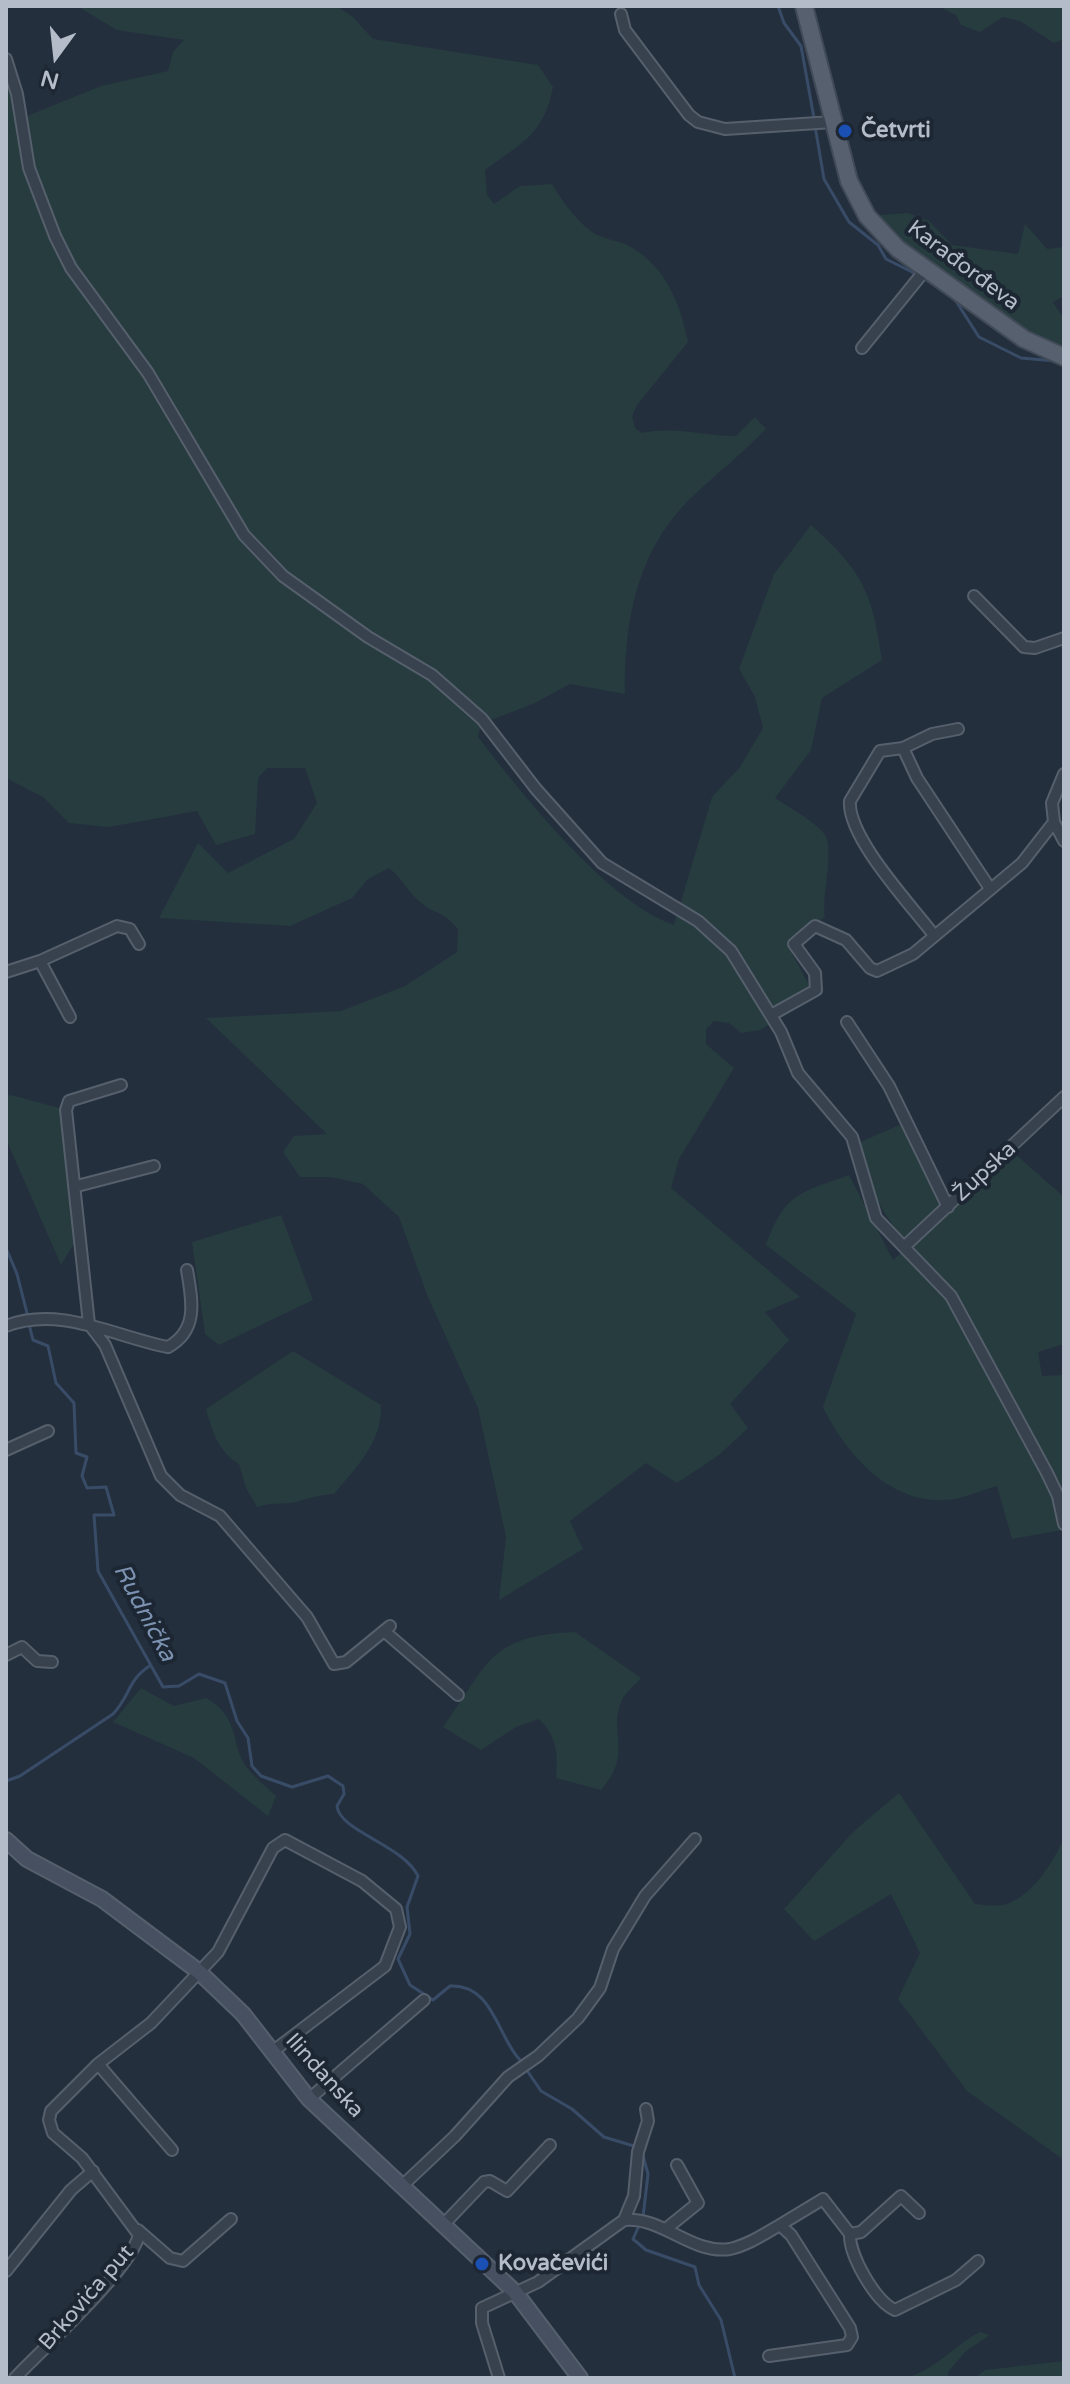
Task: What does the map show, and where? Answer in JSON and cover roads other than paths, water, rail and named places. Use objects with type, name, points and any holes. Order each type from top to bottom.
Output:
[{"type":"main road","name":"Karađorđeva","points":[[804,6],[827,123],[849,181],[867,216],[922,274],[1024,339],[1064,357]]},
{"type":"street","points":[[621,14],[625,30],[689,115],[698,122],[725,129],[767,124],[809,126],[827,123]]},
{"type":"street","points":[[6,59],[17,94],[29,168],[71,268],[148,373],[258,552],[332,611],[432,675],[482,719],[536,789],[602,863],[698,921],[731,951],[771,1015],[798,1073],[852,1137],[876,1218],[951,1296],[971,1328],[1052,1485],[1064,1524]]},
{"type":"street","points":[[862,348],[922,274]]},
{"type":"street","points":[[974,596],[1024,647],[1035,648],[1064,638]]},
{"type":"street","points":[[933,934],[874,856],[850,810],[852,793],[880,751],[903,748],[932,734],[958,729]]},
{"type":"street","points":[[903,748],[917,778],[989,887]]},
{"type":"street","points":[[1064,774],[1052,803],[1054,822],[1064,841]]},
{"type":"street","points":[[771,1015],[816,990],[815,973],[794,944],[815,926],[846,940],[870,968],[877,971],[913,954],[989,887],[1022,863],[1054,822]]},
{"type":"street","points":[[6,972],[40,961],[117,926],[130,929],[139,944]]},
{"type":"street","points":[[40,961],[70,1017]]},
{"type":"street","points":[[847,1022],[889,1086],[948,1207]]},
{"type":"street","points":[[121,1085],[69,1101],[66,1110],[77,1186],[89,1324],[105,1345],[161,1476],[189,1500],[220,1516],[307,1617],[329,1660],[339,1665],[346,1662],[387,1628],[458,1695]]},
{"type":"street","name":"Župska","points":[[905,1246],[1064,1097]]},
{"type":"street","points":[[77,1186],[154,1166]]},
{"type":"street","points":[[6,1326],[33,1319],[89,1324],[168,1347],[181,1340],[189,1328],[193,1306],[187,1270]]},
{"type":"street","points":[[6,1450],[48,1431]]},
{"type":"street","points":[[6,1655],[22,1647],[37,1661],[52,1662]]},
{"type":"street","points":[[402,2186],[523,2065],[548,2048],[592,2000],[613,1949],[645,1896],[695,1839]]},
{"type":"street","name":"Ilindanska","points":[[6,1840],[27,1859],[102,1899],[198,1971],[243,2014],[309,2099],[515,2292],[580,2378]]},
{"type":"street","name":"Brkovića put","points":[[15,2378],[67,2326],[122,2264],[138,2240],[138,2230],[93,2171],[53,2133],[49,2120],[54,2106],[98,2064],[151,2023],[222,1947],[267,1858],[279,1842],[290,1841],[348,1873],[396,1909],[400,1927],[385,1966],[272,2052]]},
{"type":"street","points":[[309,2099],[424,2000]]},
{"type":"street","points":[[98,2064],[172,2150]]},
{"type":"street","points":[[499,2378],[481,2313],[487,2303],[538,2282],[624,2220],[634,2196],[639,2146],[648,2121],[646,2109]]},
{"type":"street","points":[[444,2224],[487,2180],[507,2191],[550,2145]]},
{"type":"street","points":[[667,2228],[698,2203],[677,2165]]},
{"type":"street","points":[[6,2271],[71,2190],[93,2171]]},
{"type":"street","points":[[850,2234],[861,2232],[901,2196],[919,2213]]},
{"type":"street","points":[[624,2220],[667,2228],[704,2247],[727,2249],[747,2243],[823,2199],[850,2234],[852,2255],[884,2303],[895,2310],[956,2280],[978,2261]]},
{"type":"street","points":[[138,2230],[170,2258],[183,2261],[231,2219]]},
{"type":"street","points":[[769,2356],[847,2345],[852,2334],[795,2239],[780,2225]]},
{"type":"waterway","points":[[778,6],[784,23],[801,46],[814,118]]},
{"type":"waterway","points":[[815,126],[824,179],[849,222],[878,245],[886,259],[918,275]]},
{"type":"waterway","points":[[954,298],[979,337],[1021,358],[1056,361]]},
{"type":"waterway","name":"Rudnička","points":[[6,1248],[17,1274],[28,1317]]},
{"type":"waterway","name":"Rudnička","points":[[29,1324],[33,1340],[48,1346],[56,1383],[74,1403],[76,1453],[87,1457],[82,1476],[87,1488],[106,1487],[114,1515],[94,1515],[98,1571],[163,1687],[179,1686],[199,1674],[225,1683],[237,1721],[248,1738],[252,1766],[261,1776],[292,1787],[328,1776],[343,1786],[344,1794],[337,1806],[340,1815],[399,1856],[418,1876],[407,1907],[410,1934],[398,1959],[410,1985],[433,2000],[450,1986],[465,1988],[476,1994],[486,2003],[522,2062]]},
{"type":"waterway","points":[[6,1781],[20,1776],[113,1714],[137,1676],[151,1665]]},
{"type":"waterway","name":"Rudnička","points":[[526,2069],[541,2091],[572,2109],[604,2137],[637,2147]]},
{"type":"waterway","name":"Rudnička","points":[[642,2152],[648,2174],[643,2217],[633,2239],[646,2250],[695,2267],[699,2285],[721,2320],[735,2378]]},
{"type":"place","name":"Četvrti","points":[[845,131]]},
{"type":"place","name":"Kovačevići","points":[[482,2264]]}]
